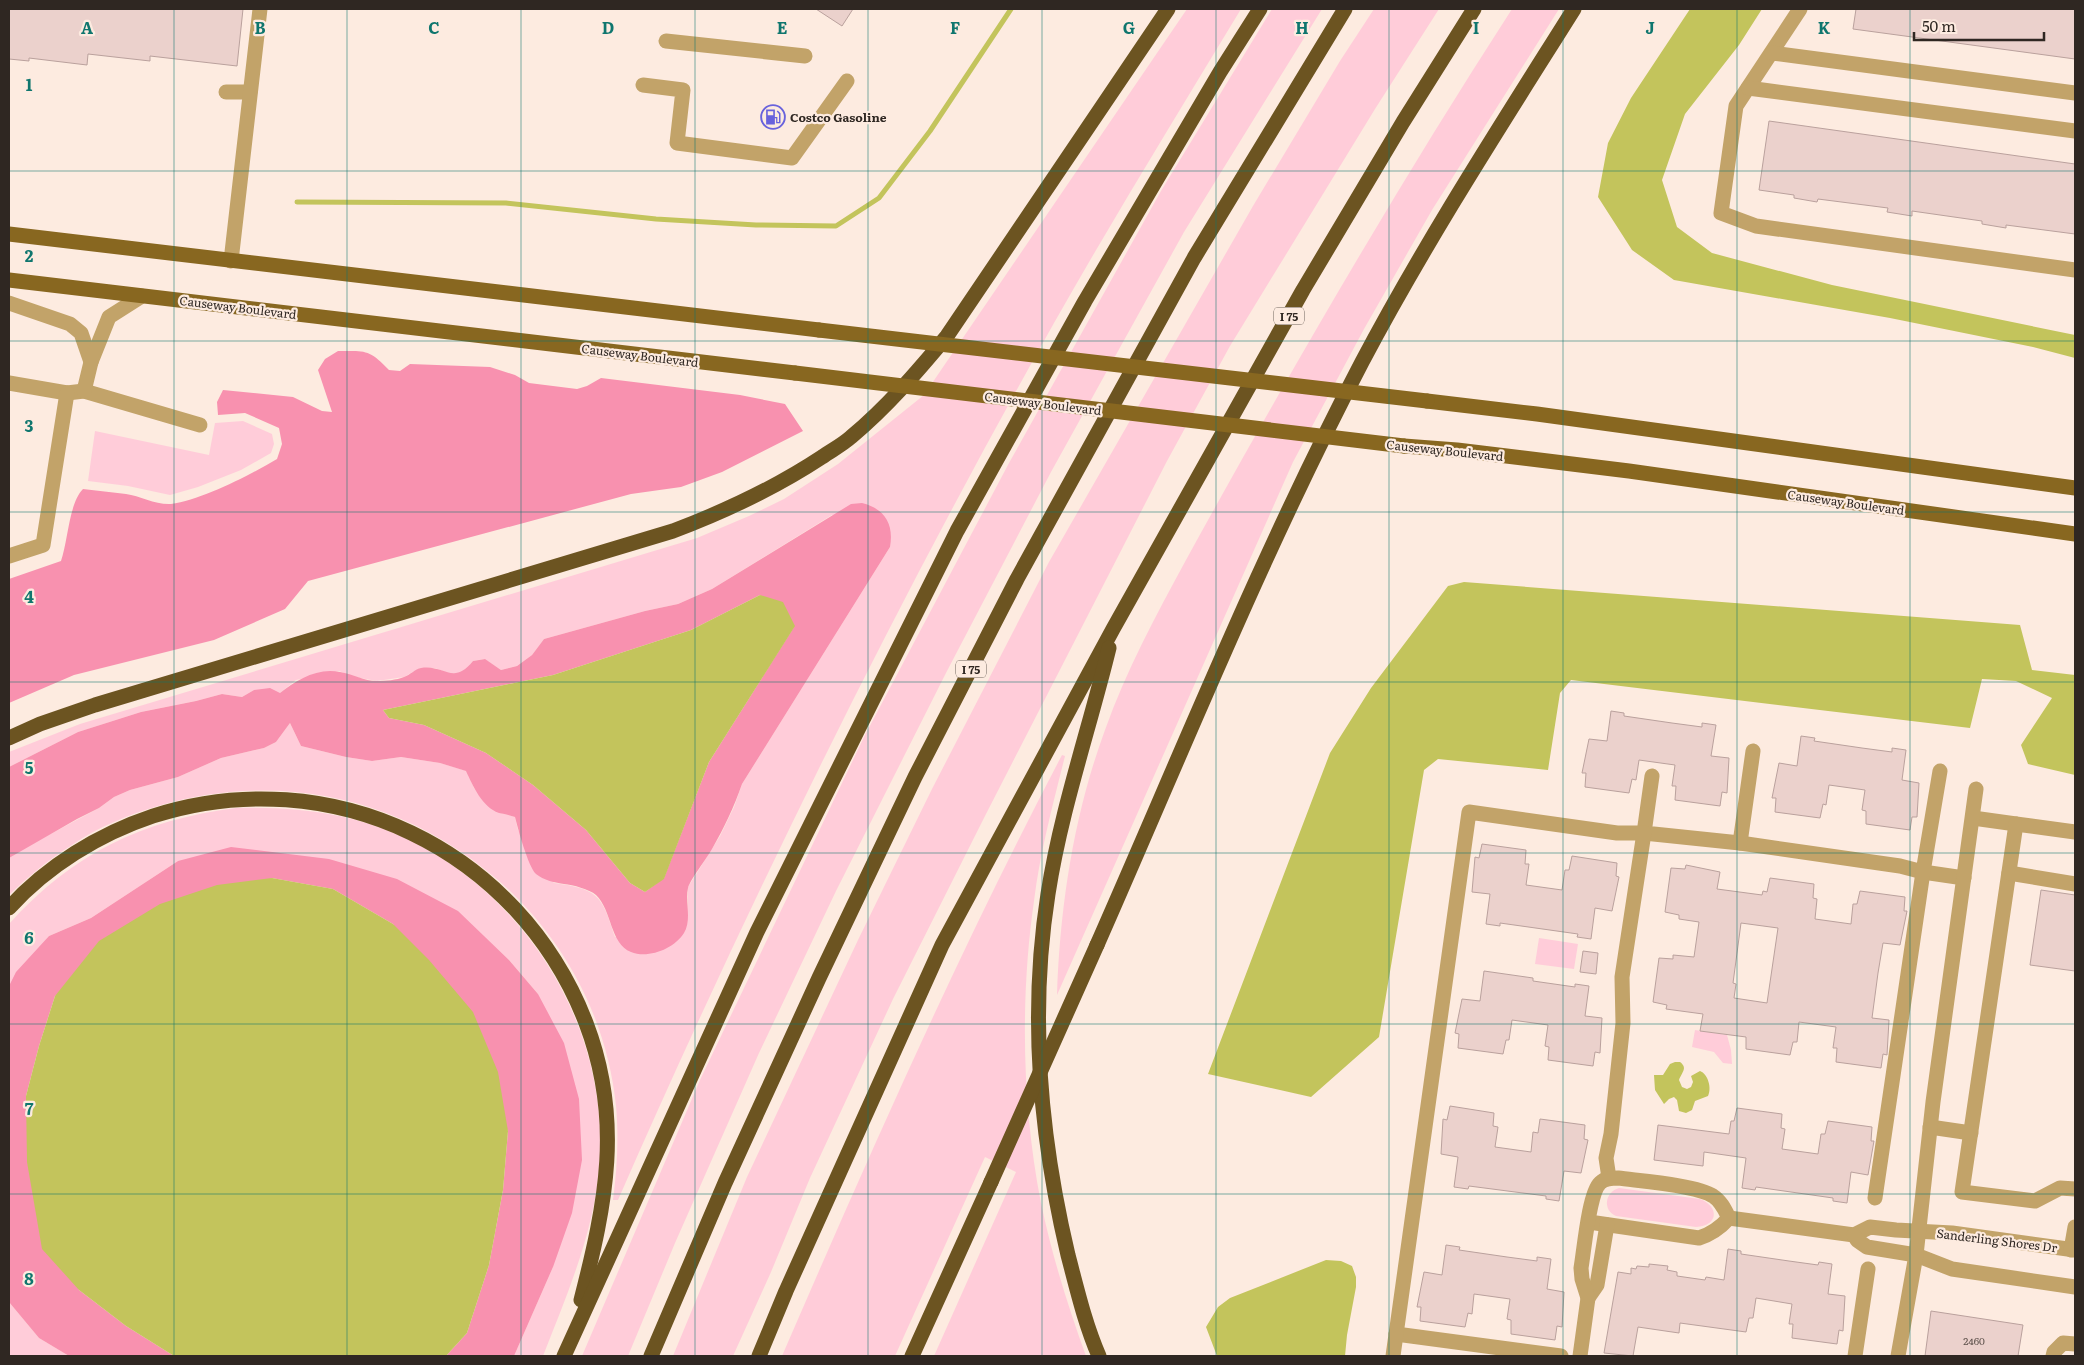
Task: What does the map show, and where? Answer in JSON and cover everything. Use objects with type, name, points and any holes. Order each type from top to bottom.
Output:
[{"type":"highway","points":[[9,738],[40,724],[95,705],[673,530],[746,501],[800,472],[849,439],[884,408],[916,374],[947,336],[1168,9]]},
{"type":"highway","points":[[564,1356],[757,932],[957,531],[1090,292],[1220,72],[1260,9]]},
{"type":"highway","name":"I 75","points":[[651,1356],[725,1184],[819,978],[916,777],[1017,579],[1194,258],[1344,9]]},
{"type":"highway","name":"I 75","points":[[759,1356],[794,1273],[942,945],[1113,629],[1303,290],[1403,122],[1474,9]]},
{"type":"highway","points":[[912,1356],[1097,945],[1290,508],[1361,366],[1433,236],[1574,9]]},
{"type":"highway","points":[[1099,1356],[1078,1293],[1050,1174],[1042,1112],[1040,981],[1043,935],[1056,853],[1075,772],[1113,629]]},
{"type":"highway","points":[[9,908],[19,897],[52,870],[109,833],[176,809],[214,801],[251,798],[284,799],[344,808],[372,816],[405,829],[436,844],[467,865],[496,889],[549,950],[570,986],[586,1024],[597,1058],[604,1094],[608,1132],[607,1169],[599,1230],[572,1338]]},
{"type":"main road","points":[[9,234],[1537,414],[2075,488]]},
{"type":"main road","name":"Causeway Boulevard","points":[[9,280],[1404,446],[1456,450],[1630,471],[2075,534]]},
{"type":"street","points":[[231,260],[260,9]]},
{"type":"street","points":[[1800,9],[1736,106],[1721,213],[1756,226],[2075,270]]},
{"type":"street","points":[[666,41],[804,56]]},
{"type":"street","points":[[1772,53],[2075,93]]},
{"type":"street","points":[[643,86],[683,90],[677,143],[792,158],[847,81]]},
{"type":"street","points":[[1748,88],[2075,131]]},
{"type":"street","points":[[226,92],[250,92]]},
{"type":"street","points":[[84,391],[91,362],[109,317],[142,296]]},
{"type":"street","points":[[9,303],[70,324],[82,333],[91,362]]},
{"type":"street","points":[[9,383],[67,393],[84,391],[200,425]]},
{"type":"street","points":[[9,556],[43,545],[67,393]]},
{"type":"street","points":[[1740,843],[1753,751]]},
{"type":"street","points":[[1875,1198],[1923,872],[1940,772]]},
{"type":"street","points":[[1609,1178],[1606,1158],[1611,1134],[1622,1031],[1622,977],[1652,776]]},
{"type":"street","points":[[1898,1356],[1916,1255],[1930,1127],[1976,789]]},
{"type":"street","points":[[1393,1356],[1470,812],[1617,833],[1644,833],[1740,843],[1900,866],[1923,872],[1964,878]]},
{"type":"street","points":[[1973,818],[2075,832]]},
{"type":"street","points":[[2016,824],[1962,1192],[2035,1201],[2060,1188],[2075,1189]]},
{"type":"street","points":[[2010,873],[2075,884]]},
{"type":"street","points":[[1930,1127],[1971,1133]]},
{"type":"street","points":[[1580,1356],[1588,1298],[1582,1279],[1581,1268],[1594,1192],[1599,1183],[1609,1178],[1618,1178],[1701,1190],[1715,1196],[1724,1207],[1729,1218]]},
{"type":"street","points":[[1589,1222],[1699,1238],[1710,1235],[1729,1218]]},
{"type":"street","points":[[1729,1218],[1854,1235],[1857,1240],[1867,1247],[1916,1255],[1952,1269],[2075,1287]]},
{"type":"street","points":[[1588,1298],[1598,1285],[1607,1224]]},
{"type":"street","name":"Sanderling Shores Dr","points":[[1854,1235],[1870,1227],[1952,1233],[2073,1250]]},
{"type":"street","points":[[2073,1250],[2075,1227]]},
{"type":"street","points":[[1855,1356],[1868,1269]]},
{"type":"street","points":[[1396,1334],[1561,1356]]},
{"type":"street","points":[[2053,1356],[2054,1352],[2063,1343],[2075,1344]]},
{"type":"shaded area","points":[[1187,9],[1241,9],[1146,165],[1054,323],[880,646],[771,866],[618,1200],[613,1200],[617,1130],[616,1106],[611,1073],[592,1011],[578,982],[562,954],[543,927],[522,903],[498,880],[461,852],[421,828],[380,811],[337,798],[293,792],[249,791],[203,795],[158,806],[103,827],[55,856],[9,895],[9,858],[15,853],[99,808],[114,797],[130,790],[178,777],[221,758],[264,748],[276,742],[290,723],[301,746],[372,761],[401,757],[440,763],[467,771],[474,788],[498,812],[515,817],[518,830],[554,883],[581,888],[590,892],[602,903],[615,937],[688,917],[688,887],[720,836],[734,807],[742,784],[890,547],[832,515],[712,589],[678,604],[645,611],[544,639],[532,655],[517,666],[501,670],[484,659],[473,661],[466,670],[458,673],[450,674],[435,668],[420,668],[404,677],[377,681],[354,677],[339,671],[296,680],[280,693],[254,690],[242,697],[222,694],[141,712],[78,732],[9,767],[9,752],[80,724],[697,538],[784,499],[838,464],[924,395]]},
{"type":"shaded area","points":[[1272,9],[1322,9],[1184,232],[1051,472],[947,671],[836,891],[759,1053],[675,1243],[628,1356],[582,1356],[700,1080],[864,737],[1009,463],[1161,191]]},
{"type":"shaded area","points":[[1374,9],[1439,9],[1375,109],[1230,346],[1167,461],[893,999],[810,1178],[771,1272],[733,1356],[673,1356],[747,1177],[858,940],[932,789],[1049,562],[1253,206],[1340,61]]},
{"type":"shaded area","points":[[1512,9],[1559,9],[1432,210],[1364,329],[1293,462],[1057,995],[1061,927],[1070,860],[1077,827],[1094,762],[1113,708],[1132,665],[1186,560],[1304,351],[1421,154]]},
{"type":"shaded area","points":[[1690,9],[1762,9],[1739,45],[1685,114],[1662,180],[1677,227],[1712,253],[1832,285],[2075,335],[2075,358],[2033,347],[1890,318],[1674,280],[1632,250],[1598,197],[1608,143],[1631,98]]},
{"type":"shaded area","points":[[338,351],[361,351],[377,358],[389,370],[400,371],[410,364],[490,367],[515,375],[529,383],[577,389],[601,378],[740,395],[785,404],[803,431],[722,472],[681,487],[631,494],[308,581],[285,609],[214,640],[74,675],[9,703],[9,579],[61,561],[75,503],[83,489],[126,494],[171,504],[197,498],[253,472],[277,459],[282,444],[279,428],[245,413],[218,415],[217,402],[223,390],[293,397],[322,411],[332,412],[318,370],[325,359]]},
{"type":"shaded area","points":[[243,421],[272,434],[274,444],[271,453],[241,470],[198,487],[170,495],[128,486],[88,481],[95,431],[209,455],[215,423]]},
{"type":"shaded area","points":[[862,503],[882,513],[891,531],[890,547],[742,784],[721,833],[689,884],[687,893],[688,922],[684,933],[674,944],[660,951],[638,954],[624,948],[615,934],[601,901],[596,895],[572,885],[550,881],[536,874],[527,856],[515,817],[499,813],[488,806],[479,795],[466,771],[440,763],[401,757],[372,761],[301,746],[290,723],[276,742],[264,748],[221,758],[178,777],[130,790],[114,797],[99,808],[9,858],[9,767],[78,732],[141,712],[222,694],[242,697],[254,690],[270,688],[280,693],[300,679],[324,671],[340,672],[372,681],[380,681],[401,678],[421,668],[454,673],[460,672],[473,661],[485,659],[501,670],[517,666],[532,655],[544,639],[645,611],[678,604],[712,589],[851,504]],"holes":[[[760,595],[794,627],[709,762],[664,878],[645,892],[630,883],[586,830],[533,785],[486,753],[424,725],[389,718],[383,710],[553,675],[691,630]]]},
{"type":"shaded area","points":[[1464,582],[2020,625],[2032,670],[2075,675],[2075,775],[2028,764],[2021,745],[2052,698],[2016,681],[1982,679],[1970,728],[1571,680],[1560,693],[1548,770],[1438,759],[1424,770],[1379,1037],[1311,1097],[1208,1074],[1330,753],[1371,688],[1448,586]]},
{"type":"shaded area","points":[[760,595],[783,602],[795,626],[709,762],[664,879],[645,892],[630,883],[586,830],[533,785],[486,753],[424,725],[389,718],[383,710],[553,675],[691,630]]},
{"type":"shaded area","points":[[1062,755],[1065,756],[1043,846],[1034,901],[1027,976],[1025,1052],[1030,1129],[1041,1203],[1061,1281],[1086,1356],[934,1356],[1016,1172],[985,1157],[895,1356],[782,1356],[916,1053],[987,903]]},
{"type":"shaded area","points":[[236,808],[290,809],[344,817],[399,835],[450,863],[494,900],[532,943],[563,992],[585,1045],[598,1101],[600,1158],[593,1209],[587,1235],[571,1284],[543,1356],[514,1356],[553,1267],[538,994],[509,960],[457,911],[178,861],[91,918],[49,936],[9,986],[9,924],[33,899],[58,878],[111,844],[139,832],[170,821]]},
{"type":"shaded area","points":[[231,847],[329,859],[397,879],[458,911],[509,960],[538,994],[564,1043],[579,1099],[582,1160],[572,1213],[553,1267],[514,1356],[446,1356],[467,1333],[489,1265],[503,1190],[508,1131],[393,924],[333,889],[272,878],[55,996],[26,1096],[79,1290],[126,1326],[174,1356],[69,1356],[39,1338],[9,1302],[9,986],[16,972],[49,936],[91,918],[178,861]]},
{"type":"shaded area","points":[[272,878],[333,889],[393,924],[429,960],[473,1012],[498,1072],[508,1131],[503,1190],[489,1265],[467,1333],[446,1356],[174,1356],[126,1326],[79,1290],[42,1249],[27,1162],[26,1096],[55,996],[99,941],[160,904],[217,885]]},
{"type":"shaded area","points":[[1539,938],[1578,944],[1574,969],[1535,964]]},
{"type":"shaded area","points":[[1695,1030],[1727,1035],[1732,1064],[1723,1063],[1714,1052],[1692,1047]]},
{"type":"shaded area","points":[[1680,1062],[1684,1066],[1679,1080],[1682,1087],[1687,1089],[1691,1087],[1693,1082],[1691,1076],[1700,1071],[1707,1078],[1709,1085],[1708,1096],[1695,1101],[1692,1110],[1686,1113],[1679,1111],[1677,1100],[1674,1097],[1664,1104],[1655,1090],[1654,1075],[1663,1075],[1670,1064]]},
{"type":"shaded area","points":[[1619,1188],[1700,1199],[1711,1207],[1714,1216],[1709,1223],[1696,1227],[1616,1216],[1609,1210],[1607,1201],[1611,1193]]},
{"type":"shaded area","points":[[1326,1260],[1341,1261],[1352,1266],[1356,1277],[1345,1356],[1217,1356],[1206,1327],[1218,1307],[1230,1298]]},
{"type":"shaded area","points":[[9,1302],[39,1338],[69,1356],[9,1356]]},
{"type":"building","points":[[9,9],[243,9],[237,66],[150,56],[150,61],[88,54],[87,65],[29,58],[29,61],[9,59]]},
{"type":"building","points":[[816,9],[853,9],[842,26]]},
{"type":"building","points":[[1856,9],[2075,9],[2075,59],[1853,29]]},
{"type":"building","points":[[1769,121],[2075,164],[2075,234],[2006,225],[2006,228],[1982,224],[1982,221],[1912,211],[1912,216],[1887,212],[1888,208],[1818,199],[1817,202],[1794,198],[1794,195],[1759,190]]},
{"type":"building","points":[[1611,711],[1624,713],[1624,716],[1702,727],[1702,723],[1716,725],[1711,756],[1729,758],[1727,793],[1722,792],[1720,806],[1675,800],[1676,786],[1672,786],[1675,765],[1639,760],[1636,780],[1632,779],[1629,793],[1585,787],[1586,773],[1582,773],[1589,739],[1607,741]]},
{"type":"building","points":[[1801,736],[1815,738],[1814,741],[1892,752],[1892,748],[1906,750],[1902,780],[1919,783],[1917,817],[1912,817],[1910,830],[1866,824],[1866,811],[1862,810],[1865,790],[1829,785],[1826,805],[1823,804],[1820,818],[1775,812],[1776,798],[1772,798],[1779,763],[1797,766]]},
{"type":"building","points":[[1482,844],[1526,850],[1525,864],[1529,864],[1526,885],[1562,890],[1565,870],[1569,870],[1572,856],[1617,863],[1616,876],[1619,877],[1612,911],[1595,908],[1591,939],[1577,937],[1578,934],[1500,923],[1500,926],[1486,924],[1490,894],[1472,892],[1475,857],[1479,858]]},
{"type":"building","points":[[1686,865],[1720,872],[1717,889],[1762,895],[1763,891],[1767,892],[1770,878],[1814,884],[1813,898],[1817,899],[1815,919],[1851,924],[1853,904],[1857,904],[1860,891],[1905,897],[1904,911],[1907,911],[1900,945],[1883,943],[1878,973],[1872,1018],[1889,1020],[1887,1055],[1883,1054],[1881,1068],[1836,1062],[1837,1048],[1833,1048],[1836,1027],[1799,1022],[1797,1042],[1793,1042],[1790,1055],[1746,1049],[1746,1037],[1700,1031],[1703,1014],[1666,1009],[1667,1005],[1653,1002],[1659,958],[1673,959],[1673,955],[1694,957],[1699,922],[1679,919],[1679,915],[1665,912],[1671,868],[1685,869]],"holes":[[[1741,923],[1778,928],[1767,1003],[1734,998],[1736,984],[1733,983]]]},
{"type":"building","points":[[2041,890],[2075,895],[2075,971],[2030,965]]},
{"type":"building","points":[[1583,951],[1598,953],[1596,974],[1580,972]]},
{"type":"building","points":[[1484,971],[1533,978],[1533,981],[1575,987],[1575,984],[1589,986],[1585,1016],[1602,1018],[1600,1053],[1595,1052],[1593,1066],[1548,1060],[1549,1047],[1545,1046],[1548,1025],[1512,1020],[1509,1040],[1506,1040],[1503,1054],[1458,1048],[1459,1034],[1455,1033],[1462,999],[1480,1001]]},
{"type":"building","points":[[1450,1106],[1494,1113],[1493,1126],[1498,1127],[1495,1147],[1531,1152],[1533,1132],[1538,1133],[1540,1119],[1585,1125],[1584,1139],[1588,1140],[1581,1173],[1564,1171],[1559,1201],[1546,1199],[1546,1196],[1469,1186],[1468,1189],[1454,1187],[1458,1157],[1441,1154],[1443,1119],[1447,1120]]},
{"type":"building","points":[[1737,1108],[1782,1114],[1781,1128],[1785,1129],[1782,1149],[1818,1154],[1821,1134],[1825,1134],[1828,1121],[1872,1127],[1871,1141],[1874,1141],[1868,1175],[1851,1172],[1847,1203],[1833,1201],[1833,1198],[1756,1187],[1755,1190],[1742,1188],[1746,1158],[1704,1152],[1703,1166],[1654,1160],[1658,1125],[1729,1134],[1731,1121],[1734,1121]]},
{"type":"building","points":[[1446,1245],[1460,1247],[1459,1250],[1537,1261],[1537,1257],[1551,1259],[1547,1289],[1564,1292],[1562,1327],[1557,1326],[1555,1340],[1511,1334],[1511,1320],[1507,1319],[1510,1299],[1474,1294],[1472,1314],[1468,1313],[1465,1327],[1420,1321],[1421,1307],[1417,1307],[1424,1272],[1442,1275]]},
{"type":"building","points":[[1728,1249],[1741,1251],[1741,1254],[1789,1261],[1818,1265],[1819,1262],[1832,1264],[1828,1294],[1845,1296],[1843,1331],[1839,1330],[1837,1344],[1792,1338],[1793,1324],[1789,1324],[1792,1304],[1756,1298],[1753,1318],[1749,1318],[1746,1332],[1680,1323],[1679,1333],[1638,1327],[1633,1356],[1604,1353],[1618,1272],[1631,1274],[1631,1268],[1636,1269],[1637,1266],[1649,1267],[1649,1264],[1668,1266],[1667,1270],[1677,1272],[1677,1276],[1705,1280],[1706,1277],[1724,1280]]},
{"type":"building","points":[[1931,1311],[2023,1325],[2018,1356],[1925,1356]]},
{"type":"waterway","points":[[297,202],[506,203],[656,219],[756,225],[836,226],[879,198],[930,131],[1011,9]]},
{"type":"place","name":"Costco Gasoline","points":[[773,117]]}]
